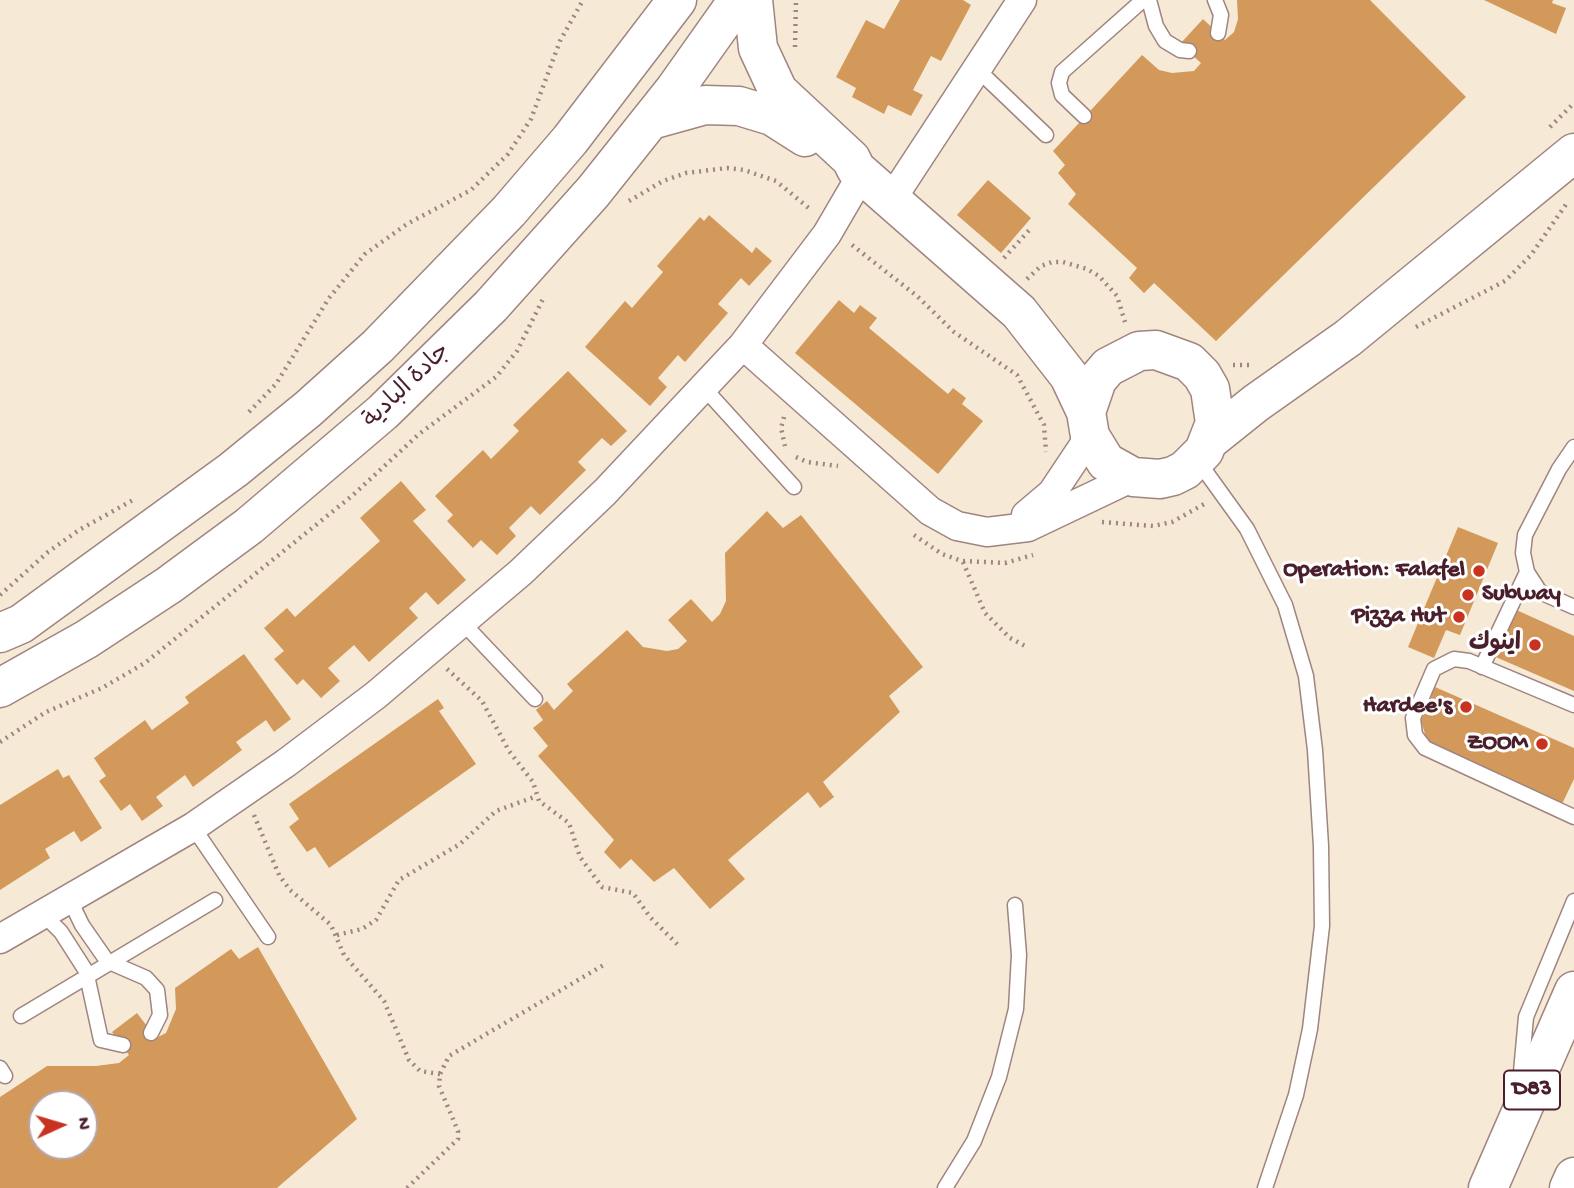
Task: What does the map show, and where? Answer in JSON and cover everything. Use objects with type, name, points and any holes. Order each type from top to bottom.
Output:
[{"type":"main road","name":"جادة البادية","points":[[0,633],[21,624],[222,479],[308,410],[378,346],[509,211],[603,98],[677,0]]},
{"type":"main road","name":"جادة البادية","points":[[0,688],[86,639],[169,585],[326,463],[383,412],[491,306],[585,202],[651,120],[738,0]]},
{"type":"main road","points":[[753,0],[758,48],[774,84],[791,105],[851,159],[859,172],[891,200],[1022,297],[1081,345],[1165,352],[1212,370],[1231,384],[1253,384],[1311,365]]},
{"type":"main road","points":[[651,120],[705,105],[739,106],[756,110],[792,127],[841,165],[859,172]]},
{"type":"main road","points":[[1022,297],[1030,331],[1064,368],[1107,462],[1133,477],[1160,479],[1173,476],[1209,463],[1311,365],[1382,311],[1558,144]]},
{"type":"main road","points":[[1088,424],[1097,380],[1125,347]]},
{"type":"main road","points":[[1209,463],[1215,406],[1212,370]]},
{"type":"main road","name":"D83","points":[[1488,1188],[1574,991]]},
{"type":"main road","points":[[1569,1188],[1574,1177]]},
{"type":"street","points":[[891,200],[1022,0]]},
{"type":"street","points":[[0,940],[193,827],[356,710],[463,623],[584,513],[743,345],[831,228],[859,172]]},
{"type":"street","points":[[743,345],[943,520],[972,530],[1025,527],[1071,504],[1098,496],[1133,477]]},
{"type":"street","points":[[1025,527],[1052,493],[1088,424]]},
{"type":"lane","points":[[1084,116],[1062,94],[1059,77],[1143,0]]},
{"type":"lane","points":[[1149,0],[1159,34],[1165,41],[1189,51]]},
{"type":"lane","points":[[1215,0],[1221,15],[1218,33]]},
{"type":"lane","points":[[976,68],[1046,135]]},
{"type":"lane","points":[[704,388],[794,487]]},
{"type":"lane","points":[[1574,447],[1559,469],[1525,534],[1523,553],[1527,572],[1540,592],[1574,607]]},
{"type":"lane","points":[[1209,463],[1247,529],[1285,605],[1307,676],[1315,750],[1322,926],[1310,1029],[1296,1094],[1265,1188]]},
{"type":"lane","points":[[1482,667],[1527,572]]},
{"type":"lane","points":[[463,623],[535,698]]},
{"type":"lane","points":[[1574,705],[1558,691],[1454,659],[1434,669],[1415,709],[1413,727],[1419,742],[1425,748],[1574,817]]},
{"type":"lane","points":[[193,827],[268,937]]},
{"type":"lane","points":[[70,900],[82,925],[110,963],[146,978],[157,990],[161,1003],[160,1015],[151,1033]]},
{"type":"lane","points":[[21,1016],[215,900]]},
{"type":"lane","points":[[1517,1125],[1526,1017],[1574,901]]},
{"type":"lane","points":[[945,1188],[974,1141],[999,1077],[1011,1031],[1016,1009],[1019,955],[1015,905]]},
{"type":"lane","points":[[44,915],[61,932],[88,976],[101,1040],[122,1045]]},
{"type":"path","points":[[245,416],[276,384],[328,298],[365,254],[407,224],[471,190],[508,154],[531,119],[559,41],[583,0]]},
{"type":"path","points":[[796,0],[796,56]]},
{"type":"path","points":[[1558,144],[1574,103]]},
{"type":"path","points":[[622,206],[642,192],[686,173],[710,168],[735,169],[776,181],[911,291],[954,332],[1017,374],[1044,425],[1047,445],[1043,459]]},
{"type":"path","points":[[1410,331],[1505,281],[1531,255],[1572,196]]},
{"type":"path","points":[[1002,260],[1032,227]]},
{"type":"path","points":[[1022,297],[1032,273],[1052,262],[1063,261],[1087,269],[1099,276],[1117,296],[1125,347]]},
{"type":"path","points":[[0,742],[46,712],[102,688],[145,663],[353,495],[419,434],[496,377],[517,351],[546,294]]},
{"type":"path","points":[[1212,370],[1262,362]]},
{"type":"path","points":[[796,391],[781,428],[785,446],[807,462],[848,470]]},
{"type":"path","points":[[1091,523],[1134,527],[1172,522],[1205,504],[1209,463]]},
{"type":"path","points":[[0,595],[48,552],[79,530],[135,500]]},
{"type":"path","points":[[907,530],[942,554],[962,561],[1005,563],[1045,550],[1025,527]]},
{"type":"path","points":[[962,561],[985,613],[1010,638],[1025,646]]},
{"type":"path","points":[[427,652],[482,701],[509,751],[533,782],[542,804],[569,822],[579,857],[602,887],[632,893],[679,946]]},
{"type":"path","points":[[242,793],[266,839],[279,875],[290,890],[324,916],[337,935],[348,960],[384,1001],[414,1066],[440,1074]]},
{"type":"path","points":[[337,935],[370,925],[381,913],[399,880],[460,844],[496,811],[537,796]]},
{"type":"path","points":[[407,1188],[458,1139],[458,1131],[442,1094],[440,1074],[449,1056],[607,963]]},
{"type":"building","points":[[900,0],[963,0],[971,5],[941,61],[931,56],[913,90],[923,95],[911,116],[888,105],[884,114],[852,97],[856,88],[836,77],[866,20],[884,29]]},
{"type":"building","points":[[1237,0],[1370,0],[1466,97],[1216,341],[1154,283],[1144,293],[1129,278],[1137,268],[1068,204],[1076,194],[1058,173],[1065,165],[1053,151],[1142,55],[1159,70],[1172,73],[1194,71],[1201,63],[1180,44],[1203,19],[1225,40],[1234,32],[1238,19]]},
{"type":"building","points":[[1484,0],[1553,0],[1552,3],[1566,8],[1556,34]]},
{"type":"building","points":[[988,180],[1031,218],[1001,253],[957,215]]},
{"type":"building","points":[[709,215],[752,253],[756,247],[772,261],[749,286],[741,278],[718,304],[728,313],[685,362],[678,355],[658,378],[667,387],[650,406],[585,347],[625,301],[632,308],[663,272],[657,266],[700,217],[704,221]]},
{"type":"building","points":[[839,300],[854,313],[860,305],[877,318],[869,328],[948,394],[953,388],[966,398],[962,404],[983,421],[938,474],[795,353]]},
{"type":"building","points":[[568,371],[627,431],[611,446],[602,438],[578,462],[586,470],[540,515],[531,506],[509,528],[516,536],[497,555],[481,540],[473,548],[447,521],[453,515],[435,496],[483,450],[491,459],[519,431],[513,425]]},
{"type":"building","points":[[401,481],[426,510],[413,521],[466,580],[438,605],[426,592],[409,608],[418,618],[369,662],[354,645],[328,668],[340,681],[321,698],[303,679],[297,685],[274,659],[284,651],[264,628],[287,608],[295,617],[380,541],[360,518]]},
{"type":"building","points":[[767,511],[783,528],[801,515],[923,667],[889,696],[900,712],[823,782],[834,797],[820,808],[808,792],[728,860],[745,879],[710,909],[674,868],[654,882],[631,859],[620,869],[604,852],[614,840],[538,756],[548,746],[533,728],[543,720],[536,710],[547,701],[554,710],[573,691],[567,684],[627,630],[643,647],[667,651],[678,649],[687,641],[668,620],[691,599],[712,622],[720,614],[726,601],[725,553]]},
{"type":"building","points":[[1458,527],[1498,543],[1460,635],[1446,630],[1434,658],[1408,647]]},
{"type":"building","name":"اينوك","points":[[1512,608],[1574,636],[1574,691],[1491,655]]},
{"type":"building","points":[[244,654],[291,719],[274,732],[266,720],[236,742],[242,750],[193,787],[185,775],[156,797],[163,806],[142,821],[130,804],[121,811],[99,781],[106,776],[94,758],[145,720],[152,730],[189,703],[185,697]]},
{"type":"building","points":[[1435,687],[1574,748],[1574,779],[1562,804],[1429,747],[1421,721]]},
{"type":"building","points":[[438,699],[444,708],[439,711],[476,764],[329,868],[315,847],[307,852],[289,827],[299,819],[289,804]]},
{"type":"building","points":[[58,769],[63,778],[69,775],[102,828],[81,842],[74,831],[45,849],[50,858],[0,890],[0,805]]},
{"type":"building","points":[[258,947],[357,1119],[277,1188],[0,1188],[0,1097],[47,1066],[119,1063],[129,1055],[112,1032],[137,1013],[156,1038],[166,1033],[176,1009],[175,988],[231,949],[239,959]]},
{"type":"place","name":"Operation: Falafel","points":[[1479,571]]},
{"type":"place","name":"Subway","points":[[1468,595]]},
{"type":"place","name":"Pizza Hut","points":[[1459,617]]},
{"type":"place","name":"اينوك","points":[[1535,645]]},
{"type":"place","name":"Hardee's","points":[[1466,707]]},
{"type":"place","name":"ZOOM","points":[[1542,744]]}]
